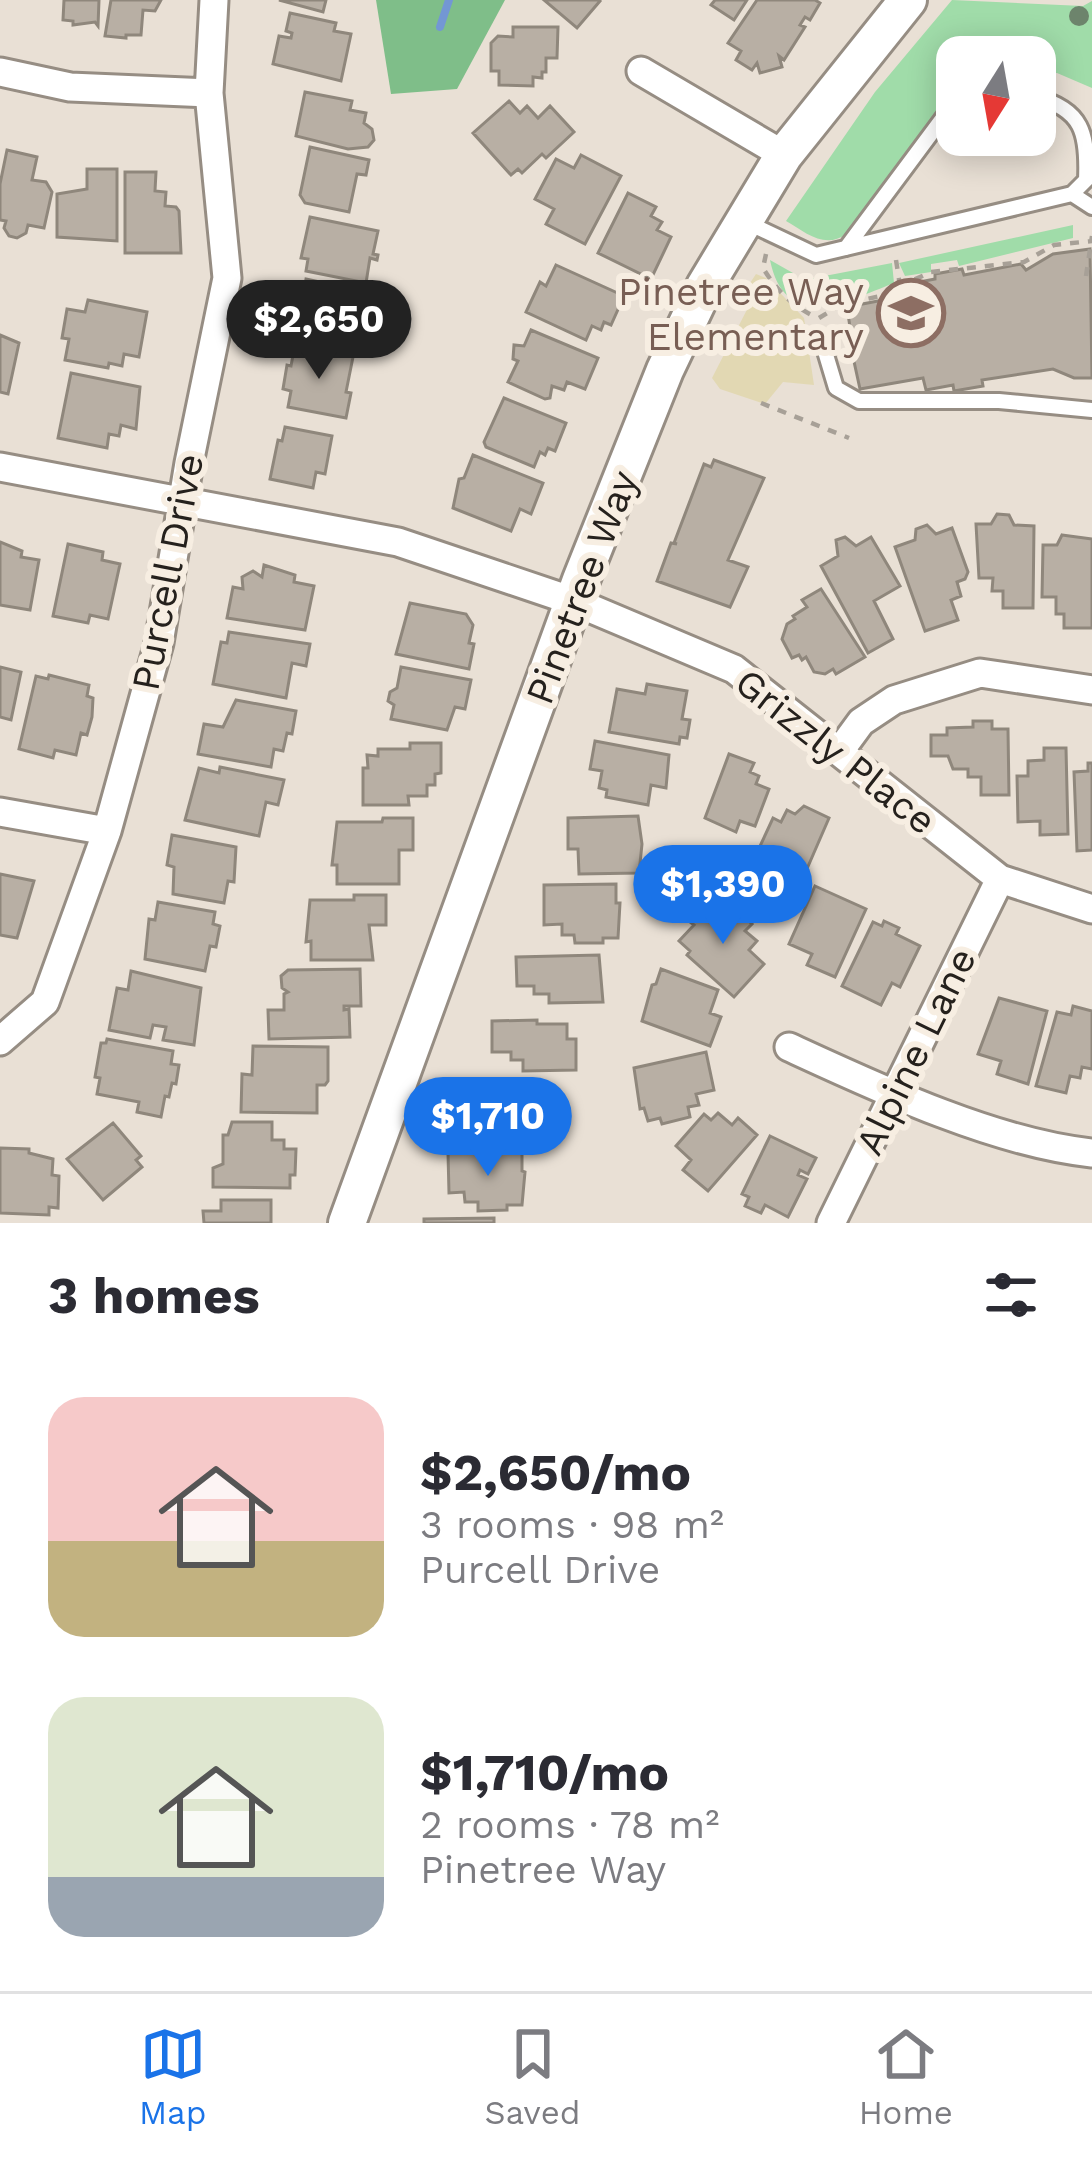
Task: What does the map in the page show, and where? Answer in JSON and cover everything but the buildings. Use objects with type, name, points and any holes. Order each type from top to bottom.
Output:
[{"type":"street","name":"Purcell Drive","points":[[0,1041],[46,1002],[107,831],[159,643],[182,499],[227,278],[209,93],[214,0]]},
{"type":"street","name":"Pinetree Way","points":[[347,1223],[573,601],[664,370],[705,286],[756,232],[784,154],[908,0]]},
{"type":"street","points":[[641,71],[784,154]]},
{"type":"street","points":[[0,72],[70,87],[209,93]]},
{"type":"street","name":"Grizzly Place","points":[[0,467],[398,542],[573,601],[734,669],[1000,879],[1092,909]]},
{"type":"street","points":[[839,752],[860,722],[895,700],[980,673],[1092,690]]},
{"type":"street","points":[[0,812],[107,831]]},
{"type":"street","name":"Alpine Lane","points":[[831,1223],[1000,879]]},
{"type":"street","points":[[789,1047],[894,1095],[1057,1149],[1092,1153]]},
{"type":"lane","points":[[756,232],[816,255],[1072,194],[1086,180],[1081,126],[1068,108],[1056,104]]},
{"type":"lane","points":[[846,248],[936,127]]},
{"type":"lane","points":[[1072,194],[1092,208]]},
{"type":"lane","points":[[824,349],[836,388],[860,400],[999,401],[1092,410]]},
{"type":"path","points":[[756,232],[763,268],[773,285],[797,309],[819,318],[842,304],[901,292],[909,282],[931,272],[1024,262],[1054,245],[1092,239],[1086,276]]},
{"type":"path","points":[[896,260],[901,292]]},
{"type":"path","points":[[792,344],[806,346]]},
{"type":"path","points":[[761,403],[849,438]]},
{"type":"path","points":[[830,429],[836,418]]},
{"type":"green space","points":[[376,0],[505,0],[457,89],[391,94]]},
{"type":"green space","points":[[952,0],[1083,6],[1092,1],[1092,88],[1056,73],[1056,36],[936,36],[936,114],[846,234],[823,240],[808,234],[786,221],[875,92]]},
{"type":"green space","points":[[1073,225],[1073,238],[959,266],[957,260],[931,264],[931,272],[905,276],[899,263]]},
{"type":"green space","points":[[770,260],[793,273],[788,281],[800,291],[809,279],[892,263],[894,283],[839,303],[804,305],[778,283]]},
{"type":"sand","points":[[756,274],[766,278],[804,318],[814,385],[783,382],[765,404],[720,389],[712,378],[756,292],[748,286]]},
{"type":"waterway","points":[[440,27],[449,0]]},
{"type":"place","name":"Pinetree Way Elementary","points":[[911,313]]}]
